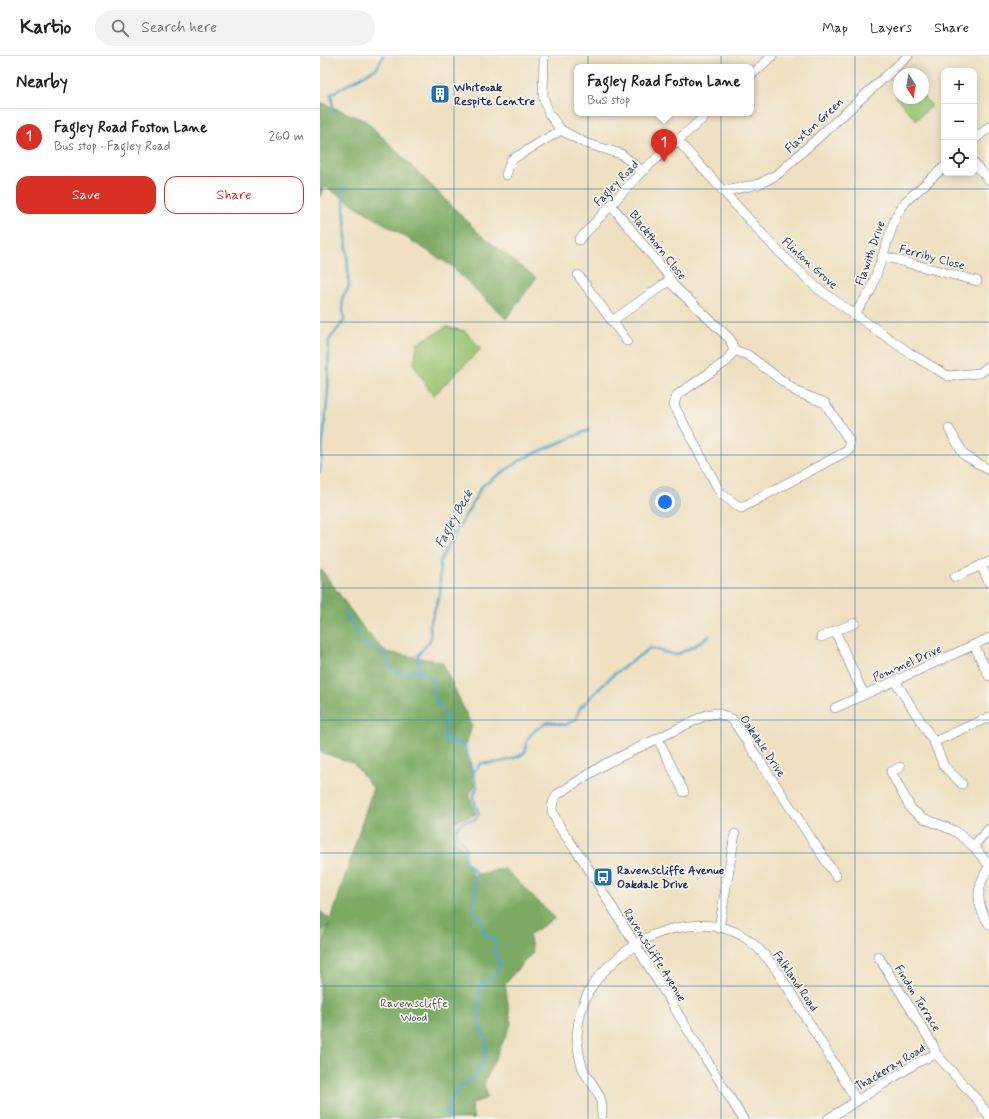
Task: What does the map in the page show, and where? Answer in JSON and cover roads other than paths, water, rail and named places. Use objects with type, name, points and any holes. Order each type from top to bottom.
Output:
[{"type":"street","points":[[544,56],[543,96],[549,114],[561,130],[585,143],[621,154],[642,171]]},
{"type":"street","points":[[754,72],[772,56]]},
{"type":"street","name":"Flaxton Green","points":[[725,191],[759,184],[778,174],[908,56]]},
{"type":"street","name":"Fagley Road","points":[[578,240],[642,171],[706,116]]},
{"type":"street","points":[[977,137],[989,127]]},
{"type":"street","points":[[506,175],[511,160],[561,130]]},
{"type":"street","name":"Flinton Grove","points":[[678,141],[725,191],[774,247],[817,288],[854,315],[911,354],[948,376],[980,373],[989,366]]},
{"type":"street","points":[[977,166],[989,180]]},
{"type":"street","name":"Flawith Drive","points":[[854,315],[871,290],[877,276],[882,256],[896,216],[906,201],[941,169]]},
{"type":"street","name":"Blackthorn Close","points":[[611,205],[668,275],[672,284],[730,339],[734,350]]},
{"type":"street","name":"Ferriby Close","points":[[882,256],[977,281]]},
{"type":"street","points":[[578,275],[627,341]]},
{"type":"street","points":[[612,321],[670,280]]},
{"type":"street","points":[[734,350],[748,355],[797,392],[825,403],[849,440],[849,450],[741,508],[721,494],[714,484],[674,405],[677,395],[727,361],[734,350]]},
{"type":"street","points":[[949,429],[964,455],[989,470]]},
{"type":"street","points":[[954,577],[985,563],[989,582]]},
{"type":"street","points":[[822,637],[855,623]]},
{"type":"street","points":[[835,631],[864,695]]},
{"type":"street","name":"Pommel Drive","points":[[835,708],[989,638]]},
{"type":"street","points":[[974,645],[989,676]]},
{"type":"street","points":[[895,681],[934,742],[944,766],[962,784]]},
{"type":"street","name":"Oakdale Drive","points":[[553,802],[558,794],[605,764],[711,713],[722,714],[732,719],[836,876]]},
{"type":"street","points":[[934,742],[989,717]]},
{"type":"street","points":[[658,739],[684,792]]},
{"type":"street","points":[[900,767],[891,772],[911,809],[923,818],[955,832],[973,846],[989,866],[981,878],[978,891],[978,904],[989,924]]},
{"type":"street","name":"Ravenscliffe Avenue","points":[[553,802],[554,815],[743,1119]]},
{"type":"street","points":[[973,846],[989,829]]},
{"type":"street","points":[[719,928],[736,834]]},
{"type":"street","name":"Falkland Road","points":[[602,1118],[601,1100],[583,1069],[577,1037],[580,1009],[592,984],[611,963],[635,946],[658,934],[680,926],[708,925],[727,930],[751,942],[770,962],[857,1101]]},
{"type":"street","name":"Findon Terrace","points":[[878,956],[933,1045],[936,1054]]},
{"type":"street","name":"Thackeray Road","points":[[828,1119],[918,1062],[936,1054],[979,1102],[989,1117]]},
{"type":"waterway","name":"Fagley Beck","points":[[334,113],[331,94],[377,68],[383,56]]},
{"type":"waterway","name":"Fagley Beck","points":[[320,473],[328,391],[329,340],[344,321],[342,298],[349,287],[343,185]]},
{"type":"waterway","name":"Fagley Beck","points":[[451,1119],[446,1115],[452,1099],[462,1084],[474,1078],[483,1064],[487,1041],[479,1025],[480,985],[492,977],[500,967],[499,959],[494,954],[496,940],[486,936],[481,921],[474,911],[476,873],[465,860],[466,847],[463,842],[457,838],[456,829],[462,823],[474,820],[479,814],[473,798],[477,787],[466,749],[460,743],[445,742],[444,724],[447,715],[442,711],[435,699],[433,678],[422,674],[418,655],[431,639],[430,625],[440,593],[440,561],[482,486],[524,458],[589,430]]},
{"type":"waterway","name":"Fagley Beck","points":[[344,612],[364,643],[385,655],[392,670],[402,674],[417,671],[422,674]]},
{"type":"waterway","name":"Fagley Beck","points":[[473,773],[481,763],[504,761],[525,753],[527,741],[531,734],[548,722],[566,725],[576,719],[580,708],[613,675],[650,648],[675,655],[693,647],[709,636]]},
{"type":"place","name":"Whiteoak Respite Centre","points":[[440,94]]},
{"type":"place","name":"Fagley Road Foston Lane","points":[[664,162]]},
{"type":"place","name":"Ravenscliffe Avenue Oakdale Drive","points":[[603,877]]},
{"type":"park label","name":"Ravenscliffe Wood","points":[[414,1010]]}]
